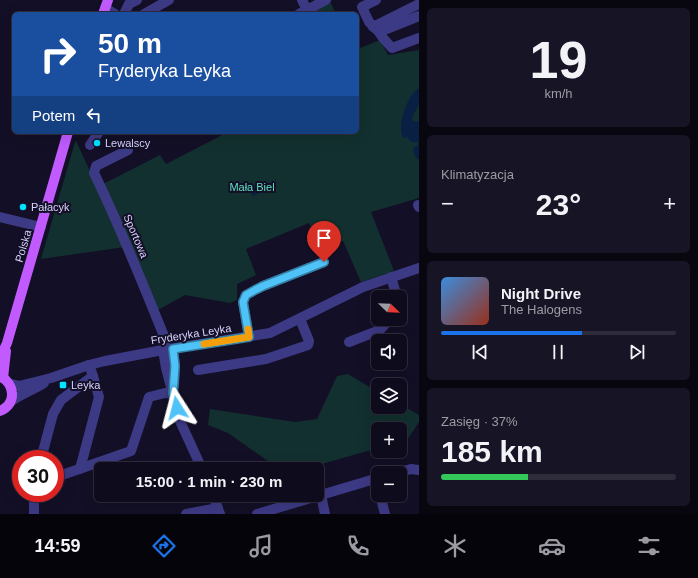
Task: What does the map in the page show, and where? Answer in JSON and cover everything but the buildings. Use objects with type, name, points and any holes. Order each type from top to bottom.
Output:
[{"type":"main road","name":"Polska","points":[[0,358],[3,342],[41,227],[67,134]]},
{"type":"main road","name":"Polska","points":[[3,342],[4,379],[12,393],[10,402]]},
{"type":"main road","points":[[0,411],[7,407],[10,402]]},
{"type":"street","points":[[125,12],[129,4],[136,0]]},
{"type":"street","points":[[147,12],[168,0]]},
{"type":"street","points":[[302,0],[303,12],[326,0]]},
{"type":"street","points":[[376,0],[358,4],[369,22],[392,48],[419,38]]},
{"type":"street","points":[[376,29],[419,4]]},
{"type":"street","points":[[376,29],[419,16]]},
{"type":"street","points":[[90,146],[98,134]]},
{"type":"street","name":"Sportowa","points":[[128,150],[96,166],[94,173],[108,201],[166,340],[168,350],[175,366],[173,394],[180,421],[199,462]]},
{"type":"street","points":[[0,216],[41,227]]},
{"type":"street","points":[[249,337],[243,302],[246,295],[263,286],[324,262]]},
{"type":"street","name":"Fryderyka Leyka","points":[[4,379],[19,386],[51,378],[105,361],[270,333],[363,287],[419,268]]},
{"type":"street","points":[[391,277],[395,290]]},
{"type":"street","points":[[198,370],[266,359],[308,345],[309,341],[300,319]]},
{"type":"street","points":[[350,342],[380,330],[384,326]]},
{"type":"street","points":[[80,469],[99,397],[89,365]]},
{"type":"street","points":[[43,450],[53,414],[61,400],[92,376]]},
{"type":"street","name":"Fryderyka Leyka","points":[[10,402],[51,378]]},
{"type":"street","points":[[64,474],[131,451],[149,397],[165,393],[173,394]]},
{"type":"street","points":[[407,470],[419,470]]},
{"type":"street","points":[[324,494],[371,480]]},
{"type":"street","points":[[34,502],[34,514]]},
{"type":"street","points":[[257,514],[297,502]]},
{"type":"street","points":[[322,502],[325,514]]},
{"type":"street","points":[[382,502],[385,514]]},
{"type":"street","points":[[186,514],[219,511]]},
{"type":"green space","points":[[331,3],[335,12],[313,12]]},
{"type":"green space","name":"Mała Biel","points":[[380,40],[388,55],[419,50],[419,198],[371,212],[394,271],[361,282],[343,241],[321,250],[309,223],[246,249],[256,275],[237,284],[237,300],[230,303],[185,295],[156,311],[103,184],[160,155],[166,164],[224,134],[359,134],[359,46],[360,48]]},
{"type":"green space","points":[[76,141],[125,247],[41,259],[75,142]]},
{"type":"green space","points":[[348,374],[371,388],[371,414],[407,414],[407,408],[419,415],[419,422],[407,440],[407,422],[371,422],[371,450],[324,463],[324,462],[269,462],[228,433],[208,425],[210,409],[295,422],[317,419],[337,376]]},
{"type":"water","points":[[419,88],[419,104],[412,118],[413,121],[419,121],[419,160],[416,158],[413,151],[414,147],[418,145],[418,142],[411,142],[407,137],[403,138],[401,126],[407,103]]},
{"type":"water","points":[[245,181],[258,189],[258,194],[252,196],[248,187],[242,187],[242,183]]},
{"type":"slow traffic","points":[[204,344],[249,337],[248,329]]},
{"type":"place","name":"Lewalscy","points":[[97,143]]},
{"type":"place","name":"Pałacyk","points":[[23,207]]},
{"type":"place","name":"Leyka","points":[[63,385]]},
{"type":"route","points":[[177,408],[173,394],[175,366],[173,349],[249,337],[243,302],[246,295],[263,286],[324,262]]}]
